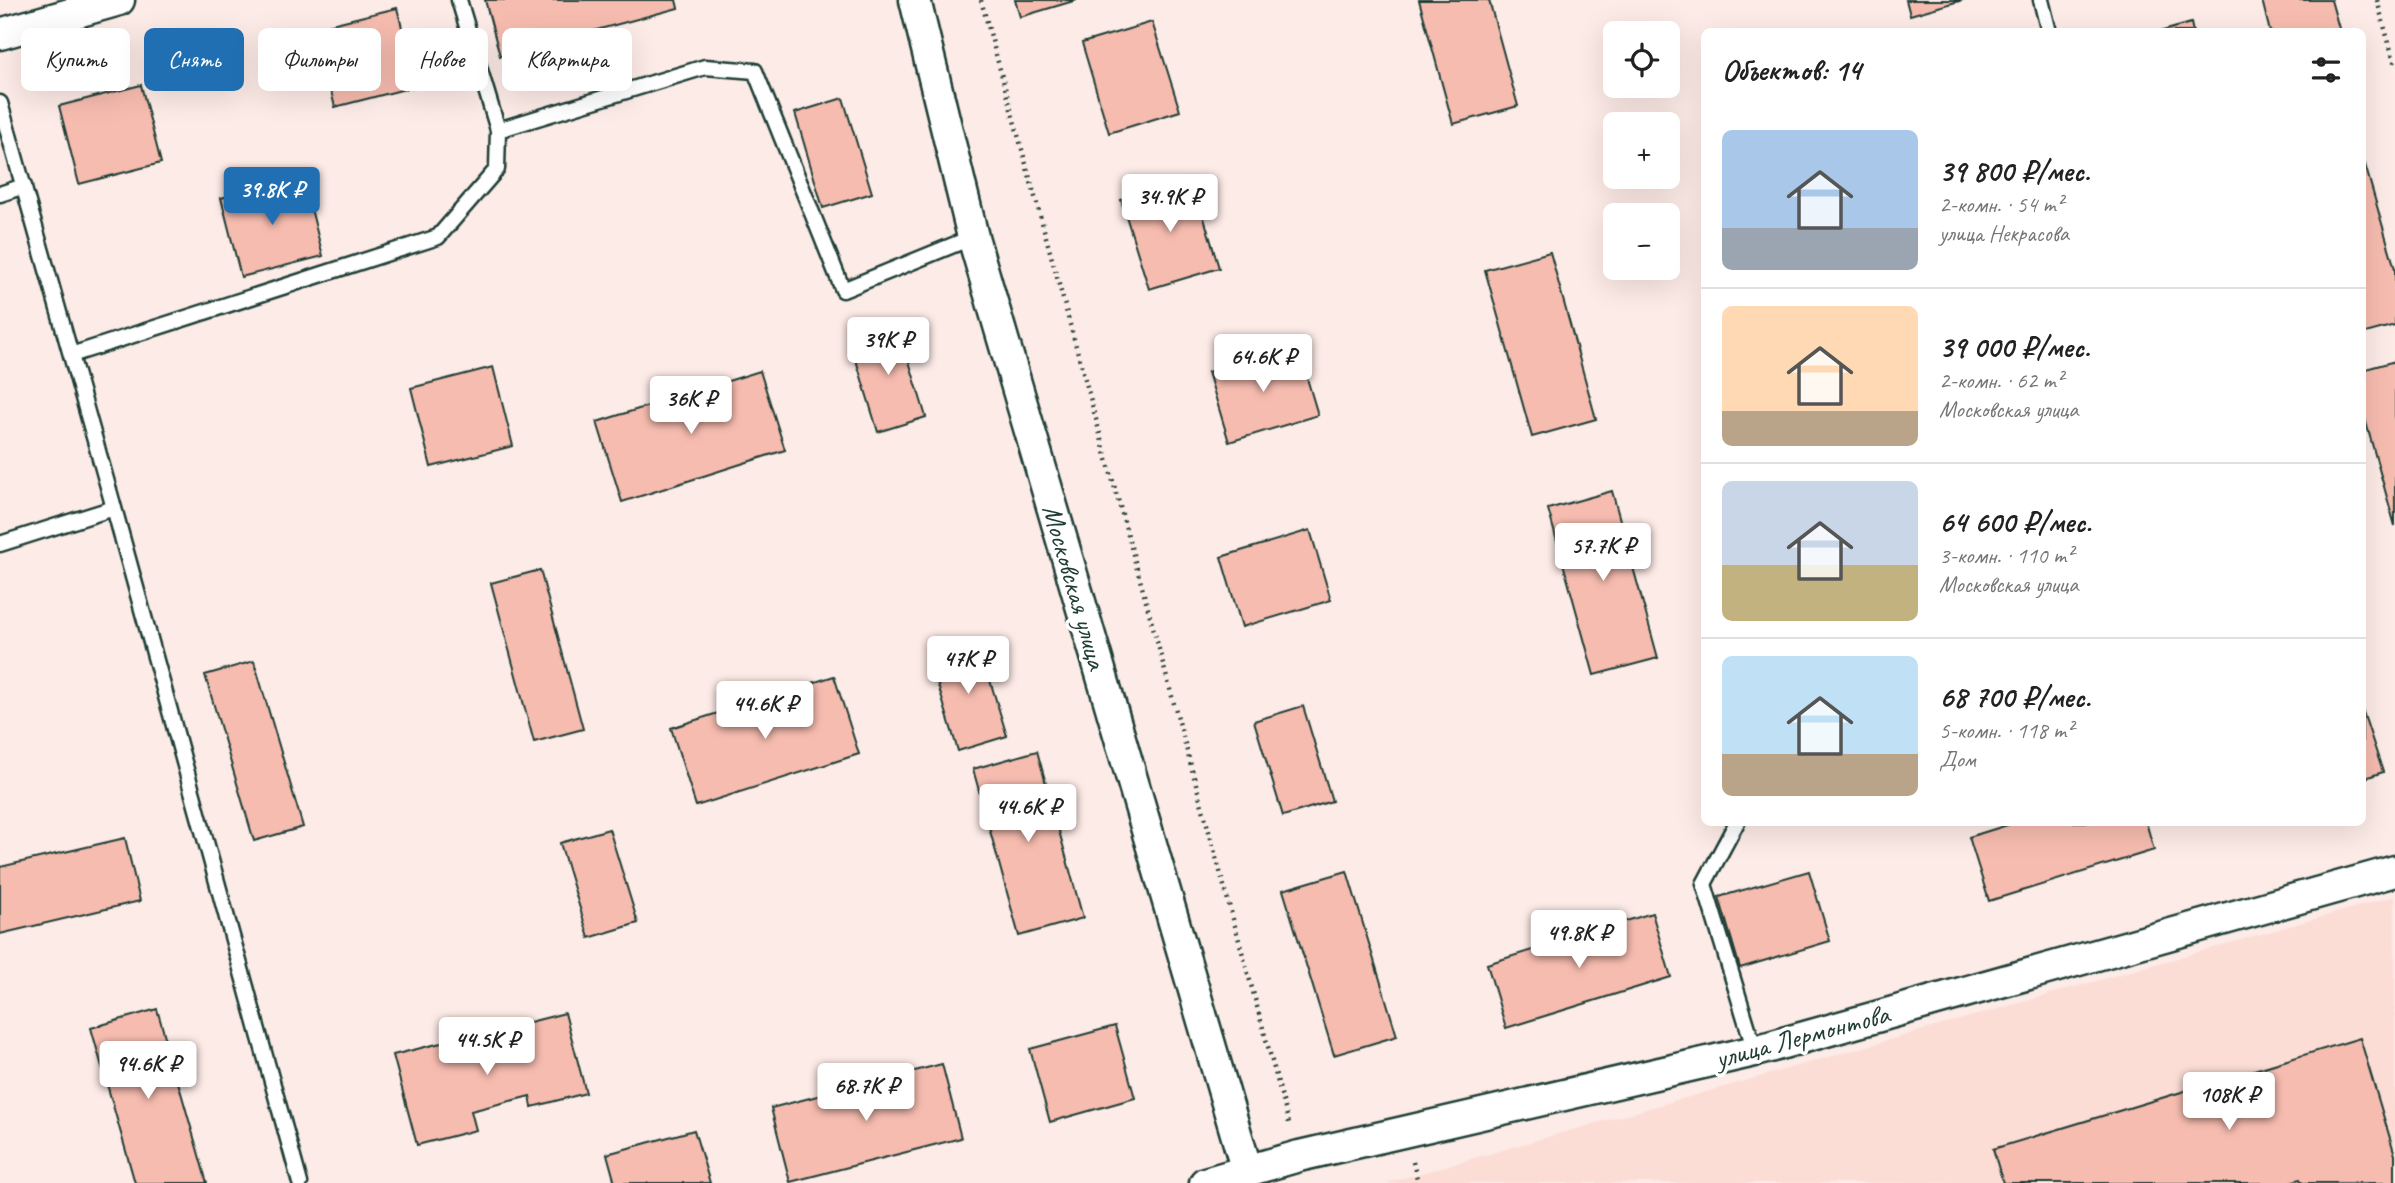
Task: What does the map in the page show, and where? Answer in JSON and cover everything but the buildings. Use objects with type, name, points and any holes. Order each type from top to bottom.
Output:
[{"type":"street","points":[[0,34],[119,0]]},
{"type":"street","name":"Московская улица","points":[[915,0],[972,237],[1247,1171]]},
{"type":"street","name":"улица Лермонтова","points":[[1205,1183],[1299,1156],[1755,1051],[2395,871]]},
{"type":"lane","points":[[71,355],[438,236],[497,169],[498,130],[459,0]]},
{"type":"lane","points":[[2041,0],[2048,28]]},
{"type":"lane","points":[[498,130],[705,67],[755,71],[842,290],[972,237]]},
{"type":"lane","points":[[0,103],[300,1183]]},
{"type":"lane","points":[[0,194],[24,186]]},
{"type":"lane","points":[[0,544],[114,508]]},
{"type":"lane","points":[[1735,826],[1704,884],[1755,1051]]},
{"type":"path","points":[[981,0],[1299,1156]]},
{"type":"path","points":[[2377,0],[2395,65]]},
{"type":"shaded area","points":[[2395,896],[2395,1183],[1386,1183]]}]
